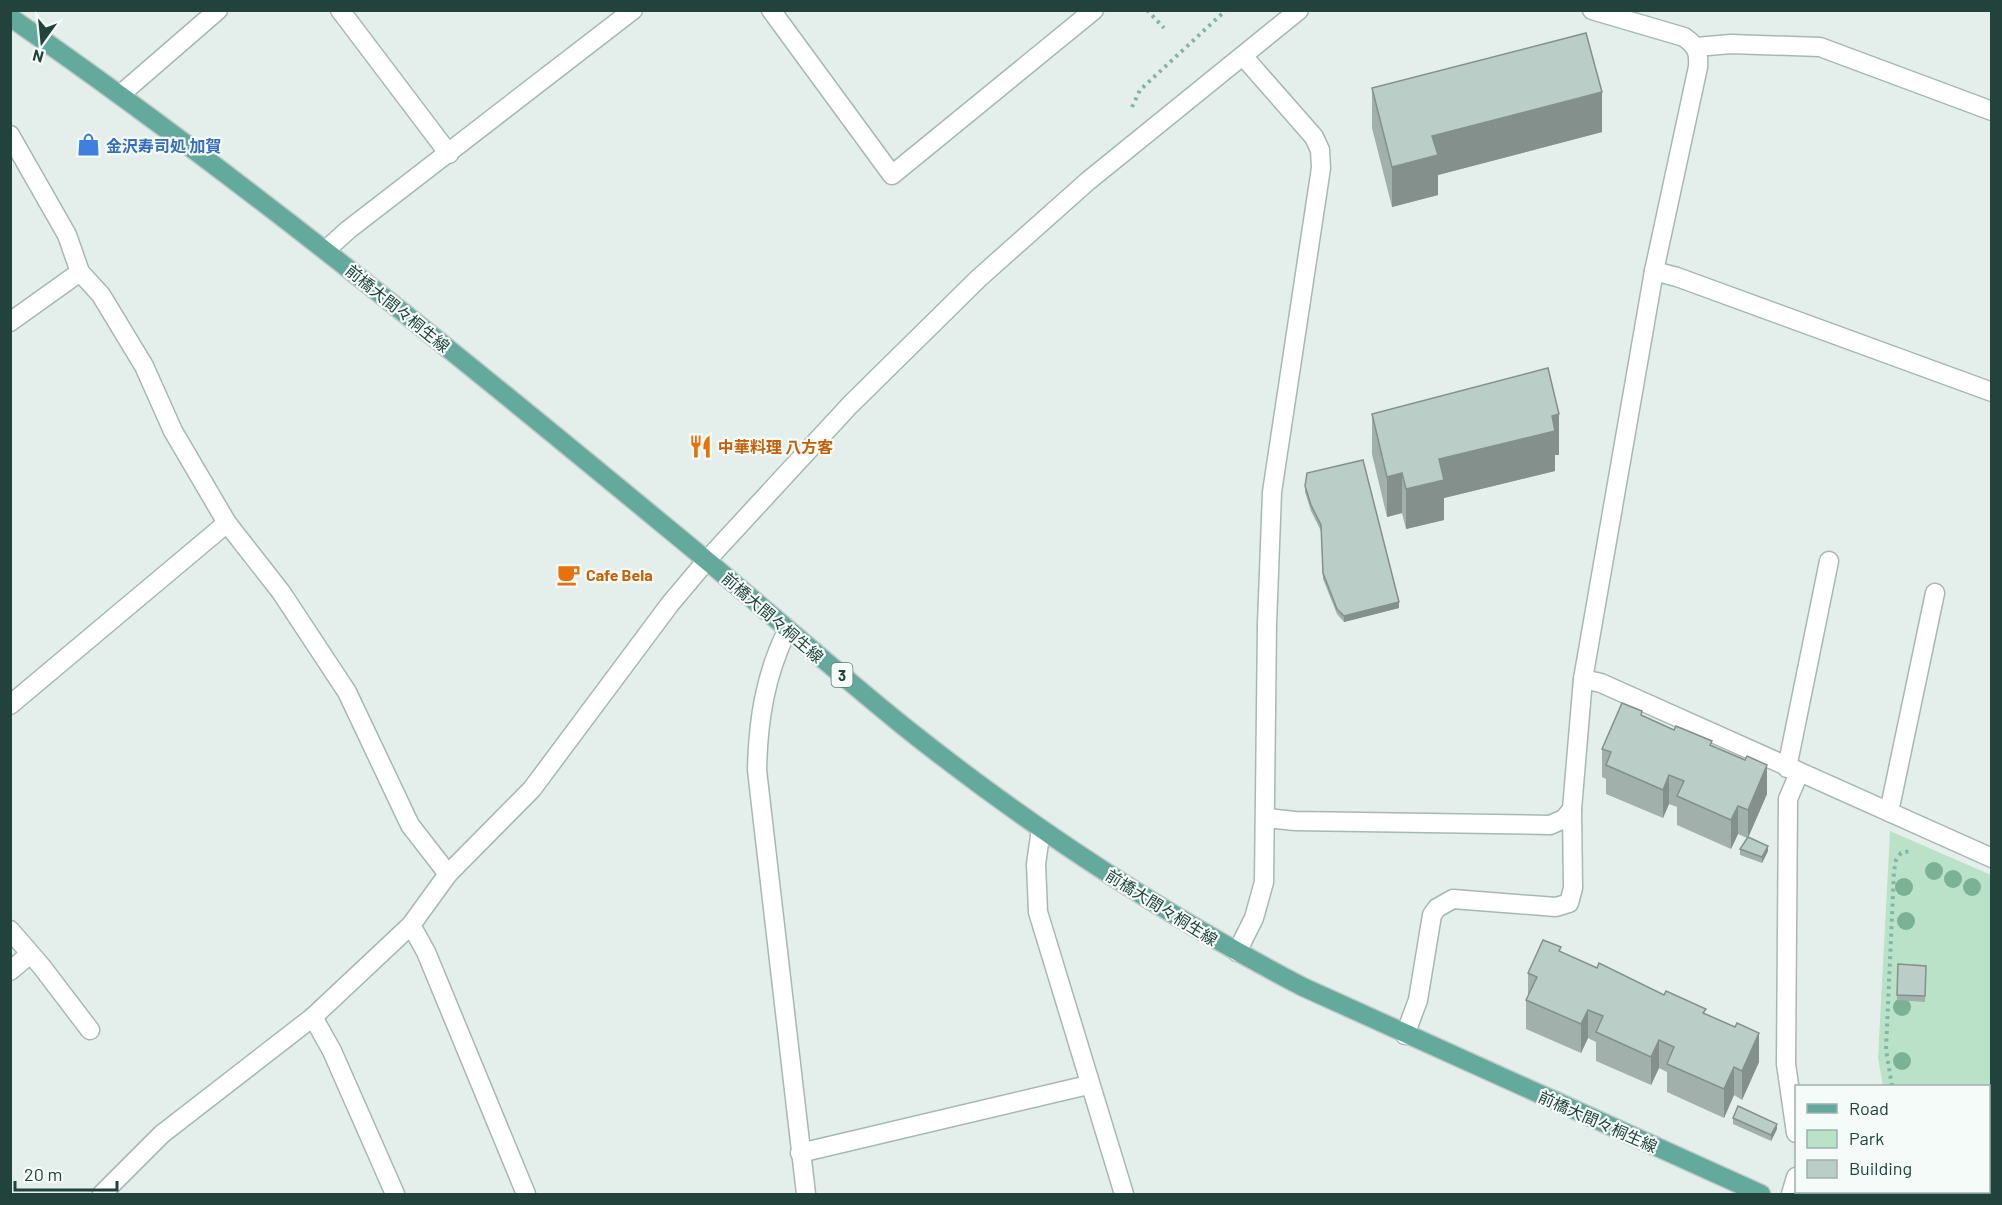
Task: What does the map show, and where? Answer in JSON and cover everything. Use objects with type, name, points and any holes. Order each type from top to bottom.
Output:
[{"type":"main road","name":"前橋大間々桐生線","points":[[10,17],[122,94],[326,250],[707,560],[787,631],[904,727],[1041,829],[1151,902],[1237,952],[1405,1035],[1761,1194]]},
{"type":"street","points":[[122,94],[218,10]]},
{"type":"street","points":[[340,10],[449,154]]},
{"type":"street","points":[[326,250],[633,10]]},
{"type":"street","points":[[771,10],[892,175],[1094,10]]},
{"type":"street","points":[[102,1194],[162,1134],[313,1017],[411,925],[448,874],[532,789],[707,560],[850,405],[978,278],[1088,181],[1299,10]]},
{"type":"street","points":[[1405,1035],[1414,1014],[1432,915],[1437,908],[1453,899],[1556,907],[1569,903],[1573,888],[1572,809],[1583,679],[1654,271],[1698,67],[1699,52],[1684,37],[1592,10]]},
{"type":"street","points":[[1696,47],[1731,44],[1820,46],[1992,111]]},
{"type":"street","points":[[1237,952],[1254,918],[1264,882],[1267,624],[1272,492],[1321,168],[1320,150],[1314,137],[1243,56]]},
{"type":"street","points":[[10,135],[67,235],[80,272],[101,295],[144,366],[173,431],[226,523],[281,592],[347,692],[410,825],[448,874]]},
{"type":"street","points":[[1654,271],[1677,277],[1992,392]]},
{"type":"street","points":[[10,322],[80,272]]},
{"type":"street","points":[[10,705],[226,523]]},
{"type":"street","points":[[1795,1120],[1786,1064],[1788,799],[1829,561]]},
{"type":"street","points":[[1889,812],[1935,593]]},
{"type":"street","points":[[787,631],[768,674],[756,770],[806,1194]]},
{"type":"street","points":[[1583,679],[1601,683],[1992,858]]},
{"type":"street","points":[[1266,818],[1295,821],[1550,825],[1564,819],[1572,809]]},
{"type":"street","points":[[1041,829],[1036,864],[1038,912],[1088,1085],[1124,1194]]},
{"type":"street","points":[[411,925],[426,952],[526,1194]]},
{"type":"street","points":[[10,930],[29,955],[42,967],[90,1030]]},
{"type":"street","points":[[10,971],[29,955]]},
{"type":"street","points":[[313,1017],[332,1051],[395,1194]]},
{"type":"street","points":[[800,1153],[1088,1085]]},
{"type":"path","points":[[1147,10],[1164,28]]},
{"type":"path","points":[[1132,107],[1140,90],[1226,10]]},
{"type":"path","points":[[1892,1085],[1886,1050],[1894,871],[1900,853],[1919,851]]},
{"type":"green space","points":[[1890,831],[1991,875],[1991,1156],[1990,1085],[1883,1085],[1878,1058]]},
{"type":"building","points":[[1586,33],[1602,92],[1432,136],[1438,155],[1392,167],[1372,88]]},
{"type":"building","points":[[1548,368],[1559,414],[1552,416],[1555,431],[1439,459],[1444,480],[1406,489],[1402,473],[1387,477],[1372,414]]},
{"type":"building","points":[[1363,460],[1399,602],[1344,616],[1337,609],[1323,573],[1321,525],[1305,486],[1307,473]]},
{"type":"building","points":[[1622,703],[1642,711],[1641,715],[1674,730],[1676,726],[1712,741],[1710,745],[1745,760],[1747,756],[1767,765],[1748,810],[1738,806],[1731,820],[1677,796],[1684,781],[1669,775],[1663,790],[1606,765],[1611,752],[1602,749]]},
{"type":"building","points":[[1748,837],[1768,846],[1762,857],[1740,849]]},
{"type":"building","points":[[1543,940],[1561,947],[1559,951],[1597,968],[1599,963],[1664,995],[1666,991],[1706,1009],[1703,1013],[1735,1027],[1737,1023],[1759,1033],[1742,1071],[1734,1067],[1724,1089],[1667,1064],[1674,1047],[1659,1040],[1651,1057],[1596,1032],[1603,1016],[1588,1010],[1581,1024],[1526,1000],[1537,977],[1528,973]]},
{"type":"building","points":[[1898,964],[1926,966],[1925,996],[1897,995]]},
{"type":"building","points":[[1738,1106],[1777,1124],[1771,1135],[1733,1118]]},
{"type":"place","name":"金沢寿司処 加賀","points":[[88,145]]},
{"type":"place","name":"中華料理 八方客","points":[[700,446]]},
{"type":"place","name":"Cafe Bela","points":[[568,574]]}]
